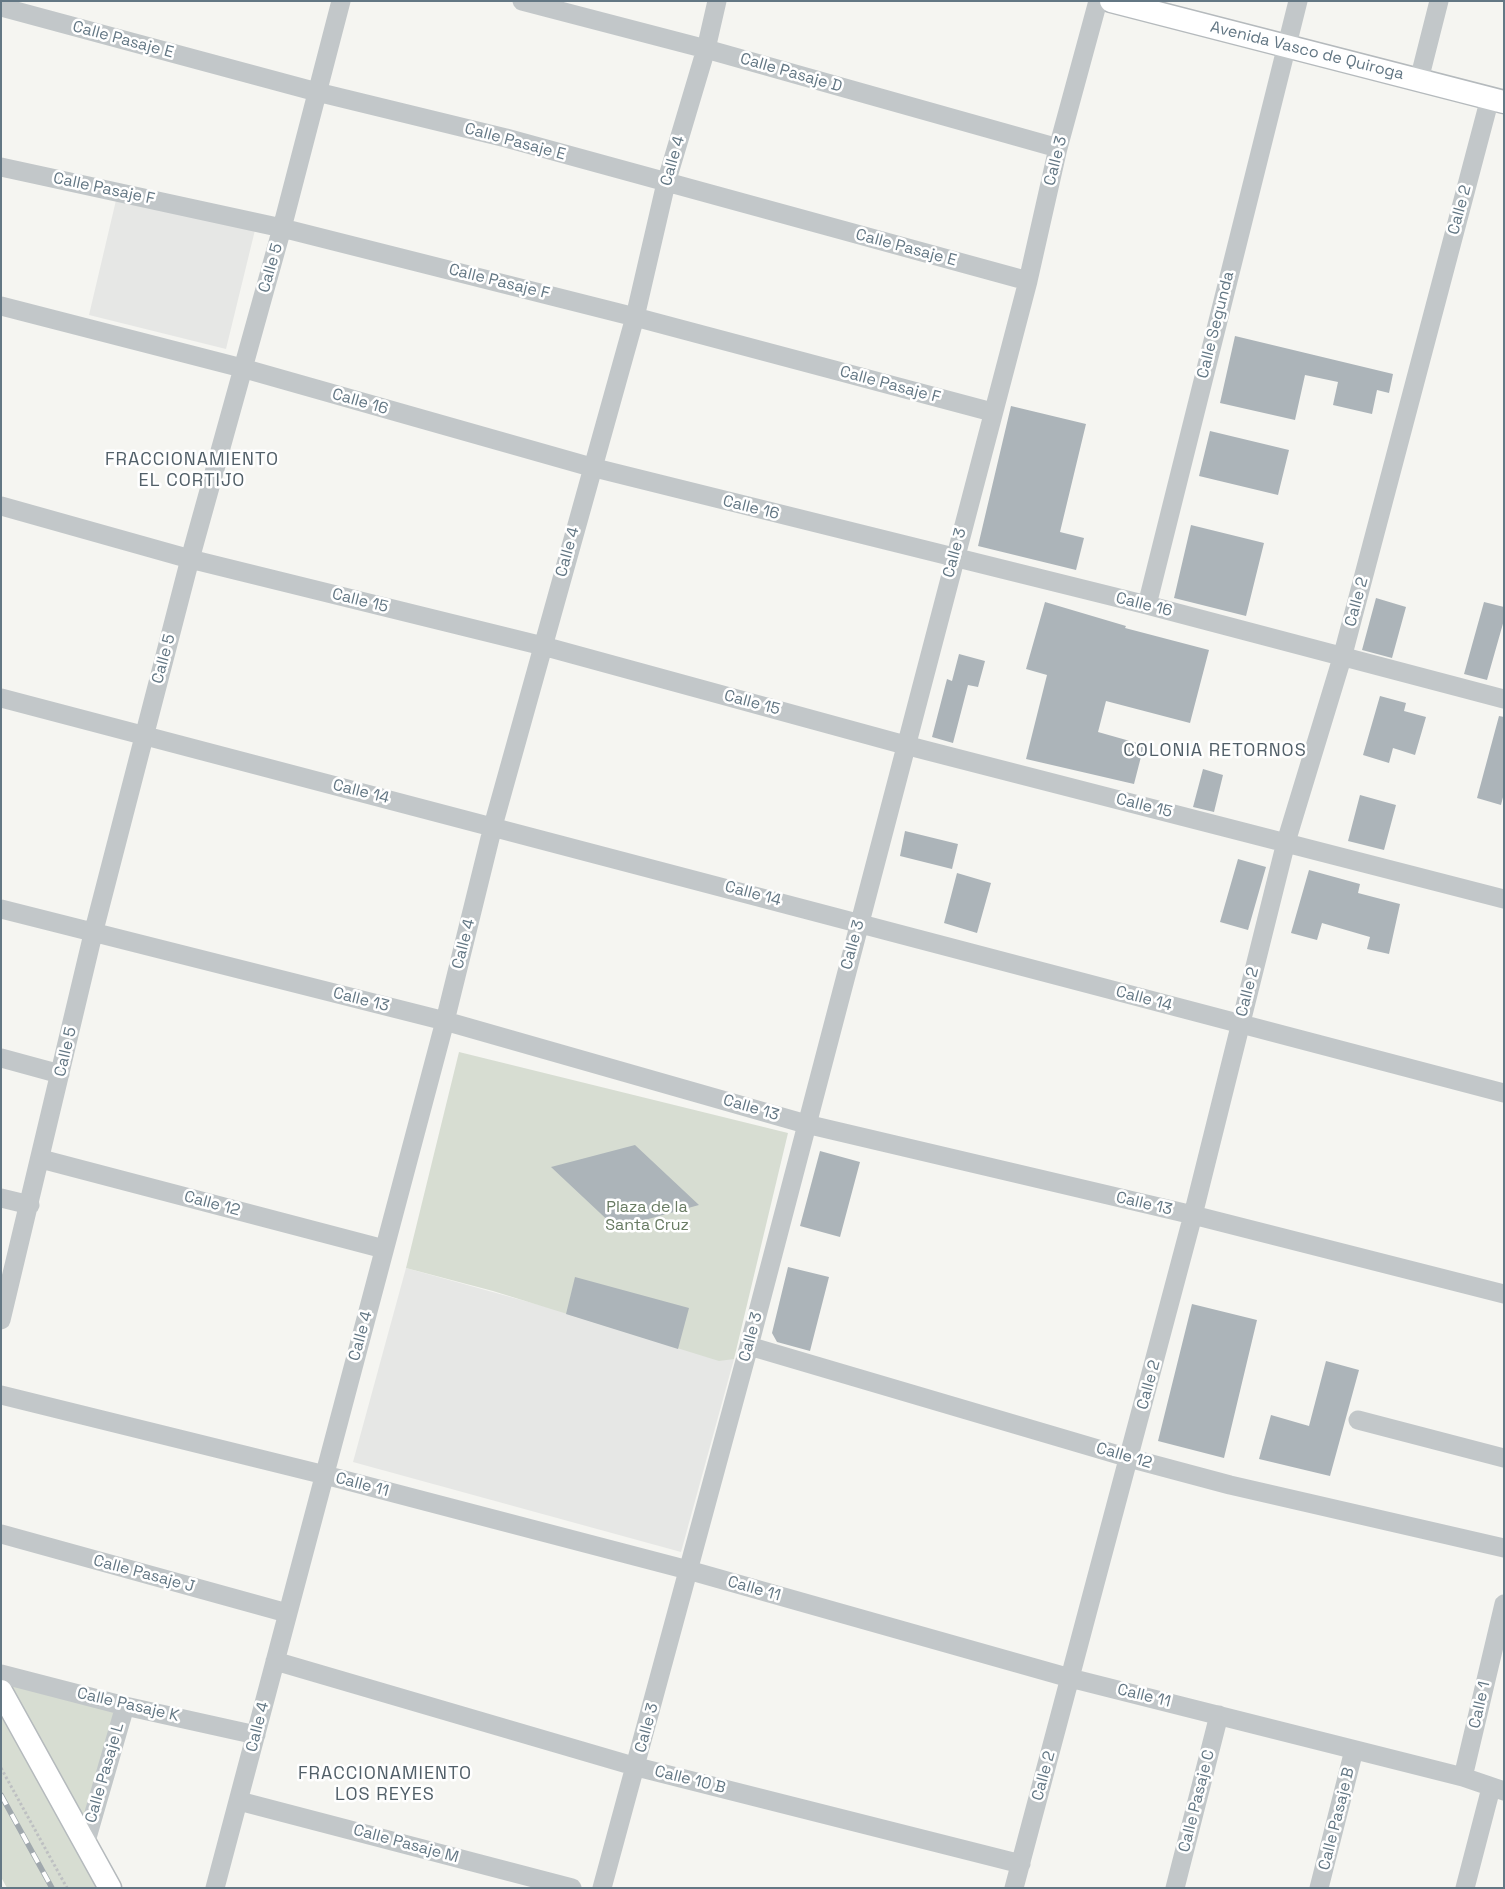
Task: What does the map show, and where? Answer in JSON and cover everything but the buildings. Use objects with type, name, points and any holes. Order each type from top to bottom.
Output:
[{"type":"main road","name":"Avenida Vasco de Quiroga","points":[[1111,1],[1159,7],[1286,45],[1497,100]]},
{"type":"main road","points":[[1,1691],[86,1841],[110,1888]]},
{"type":"street","name":"Calle 5","points":[[1,1320],[41,1159],[93,934],[190,559],[282,228],[341,1]]},
{"type":"street","name":"Calle Pasaje D","points":[[522,1],[1058,148]]},
{"type":"street","name":"Calle 4","points":[[215,1888],[445,1021],[494,826],[591,467],[635,317],[666,183],[706,50],[717,1]]},
{"type":"street","name":"Calle 3","points":[[602,1888],[637,1766],[749,1346],[992,412],[1028,281],[1058,148],[1098,1]]},
{"type":"street","name":"Calle Segunda","points":[[1147,605],[1298,1]]},
{"type":"street","points":[[1419,80],[1439,1]]},
{"type":"street","name":"Calle Pasaje E","points":[[1,7],[317,92],[506,138],[1028,281]]},
{"type":"street","name":"Calle 2","points":[[1014,1888],[1193,1215],[1286,842],[1342,658],[1497,100]]},
{"type":"street","name":"Calle Pasaje F","points":[[1,167],[282,228],[635,317],[992,412]]},
{"type":"street","name":"Calle 16","points":[[1,306],[242,368],[591,467],[954,559],[1147,605],[1342,658],[1504,699]]},
{"type":"street","name":"Calle 15","points":[[1,506],[190,559],[543,646],[906,745],[1504,899]]},
{"type":"street","name":"Calle 14","points":[[1,698],[144,737],[860,922],[1240,1025],[1504,1093]]},
{"type":"street","name":"Calle 13","points":[[1,908],[93,934],[445,1021],[806,1124],[1193,1215],[1504,1294]]},
{"type":"street","points":[[1,1058],[60,1074]]},
{"type":"street","name":"Calle 12","points":[[41,1159],[384,1249]]},
{"type":"street","points":[[1,1198],[30,1205]]},
{"type":"street","name":"Calle 12","points":[[749,1346],[1129,1458],[1239,1487],[1504,1548]]},
{"type":"street","name":"Calle 11","points":[[1,1395],[324,1474],[688,1570],[1070,1678],[1462,1777],[1497,1790]]},
{"type":"street","points":[[1358,1420],[1504,1458]]},
{"type":"street","name":"Calle Pasaje J","points":[[1,1534],[287,1613]]},
{"type":"street","name":"Calle 1","points":[[1462,1777],[1504,1604]]},
{"type":"street","name":"Calle 10 B","points":[[275,1661],[637,1766],[1021,1864]]},
{"type":"street","name":"Calle Pasaje K","points":[[1,1674],[125,1706],[256,1735]]},
{"type":"street","name":"Calle Pasaje L","points":[[86,1841],[125,1706]]},
{"type":"street","name":"Calle Pasaje C","points":[[1175,1888],[1219,1715]]},
{"type":"street","name":"Calle Pasaje B","points":[[1319,1888],[1354,1750]]},
{"type":"street","points":[[1465,1888],[1497,1790]]},
{"type":"street","name":"Calle Pasaje M","points":[[239,1801],[572,1888]]},
{"type":"path","points":[[1,1768],[67,1888]]},
{"type":"shaded area","points":[[117,196],[255,230],[226,349],[89,315]]},
{"type":"shaded area","points":[[406,1268],[734,1359],[681,1552],[353,1462]]},
{"type":"green space","name":"Plaza de la Santa Cruz","points":[[459,1052],[788,1133],[734,1359],[719,1361],[493,1291],[406,1268]]},
{"type":"green space","points":[[4,1682],[117,1711],[84,1823]]},
{"type":"green space","points":[[1,1705],[102,1888],[7,1888],[1,1877]]},
{"type":"railway","points":[[1,1795],[52,1888]]},
{"type":"district","name":"FRACCIONAMIENTO EL CORTIJO","points":[[192,470]]},
{"type":"district","name":"COLONIA RETORNOS","points":[[1215,751]]},
{"type":"district","name":"FRACCIONAMIENTO LOS REYES","points":[[385,1784]]}]
